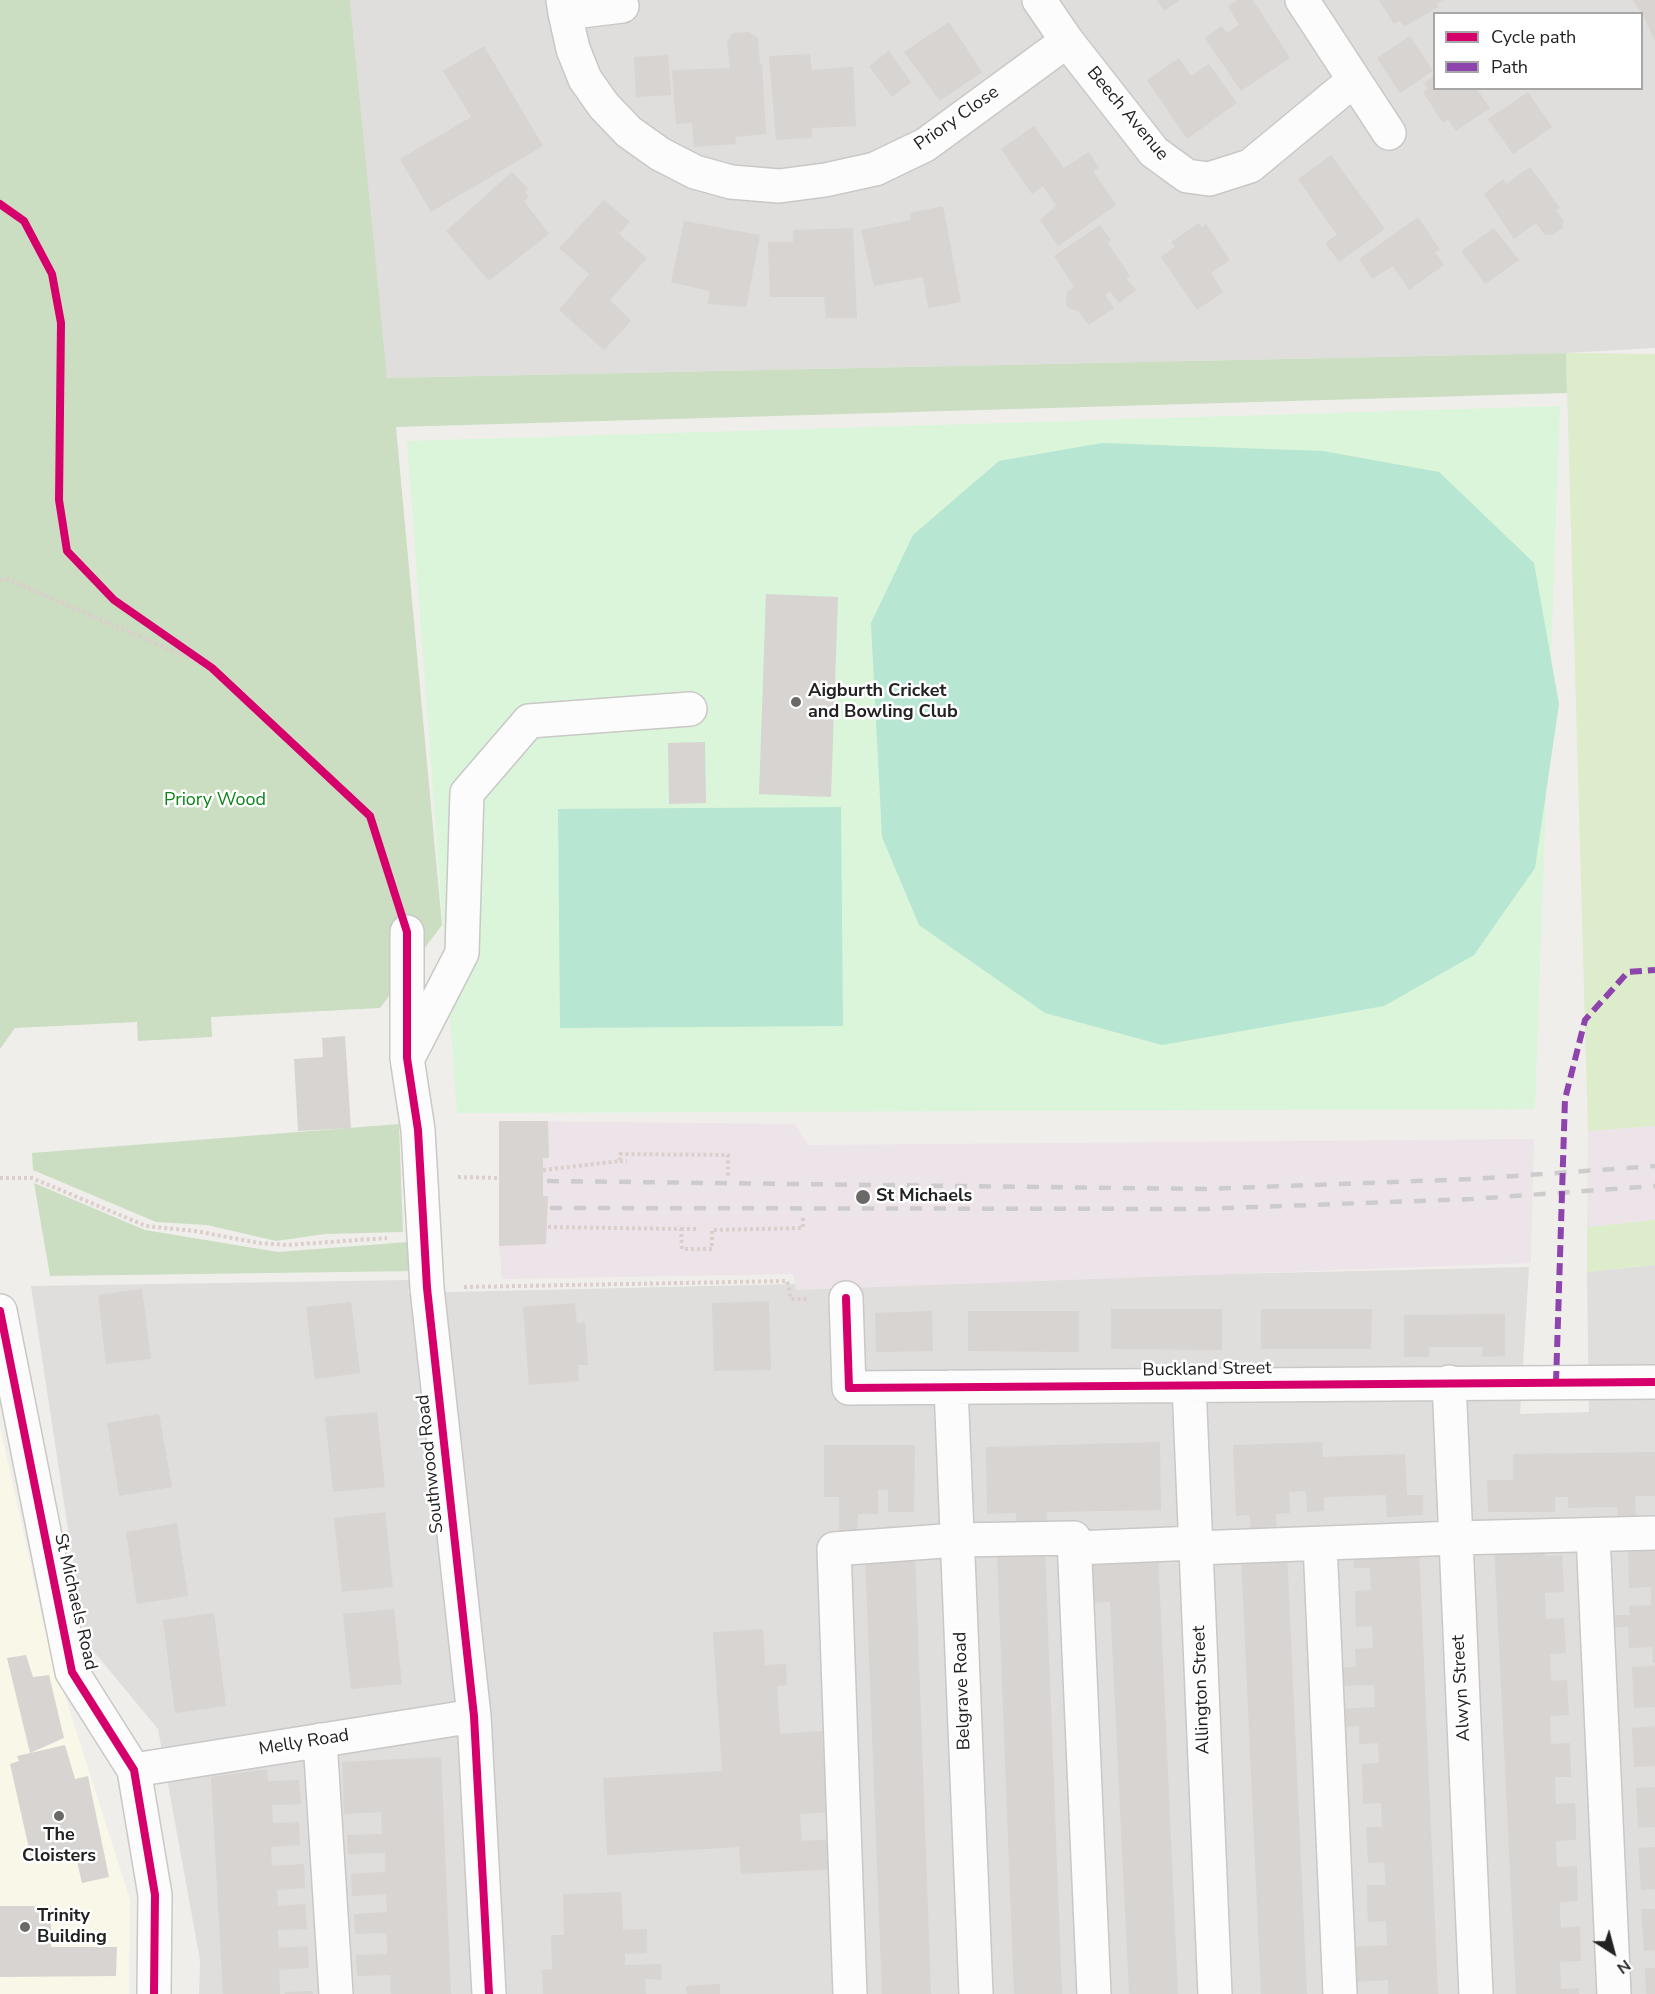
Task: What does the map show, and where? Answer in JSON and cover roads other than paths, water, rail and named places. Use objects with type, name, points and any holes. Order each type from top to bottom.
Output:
[{"type":"street","name":"Beech Avenue","points":[[1039,0],[1067,41],[1154,152],[1187,176],[1209,179],[1250,166],[1354,80]]},
{"type":"street","points":[[1302,0],[1389,133]]},
{"type":"street","name":"Priory Close","points":[[622,6],[564,7],[573,49],[585,79],[604,106],[628,132],[660,154],[695,172],[731,182],[779,186],[825,180],[875,169],[925,145],[1067,41]]},
{"type":"street","points":[[407,1058],[462,953],[467,793],[529,721],[690,709]]},
{"type":"street","name":"Southwood Road","points":[[407,932],[407,1058],[418,1130],[427,1288],[474,1716],[489,1994]]},
{"type":"street","name":"Buckland Street","points":[[846,1298],[849,1388],[1655,1382]]},
{"type":"street","name":"St Michaels Road","points":[[0,1311],[72,1672],[134,1770],[155,1895],[154,1994]]},
{"type":"street","name":"Alwyn Street","points":[[1449,1382],[1476,1994]]},
{"type":"street","name":"Allington Street","points":[[1190,1385],[1215,1994]]},
{"type":"street","name":"Belgrave Road","points":[[951,1387],[976,1994]]},
{"type":"street","points":[[1075,1548],[1320,1544],[1655,1533]]},
{"type":"street","points":[[1593,1535],[1614,1994]]},
{"type":"street","points":[[850,1994],[834,1549],[957,1540],[1074,1538],[1094,1994]]},
{"type":"street","points":[[1320,1544],[1340,1994]]},
{"type":"street","name":"Melly Road","points":[[134,1770],[474,1716]]},
{"type":"street","points":[[320,1740],[336,1994]]},
{"type":"railway","points":[[547,1181],[1206,1189],[1472,1179],[1655,1166]]},
{"type":"railway","points":[[550,1208],[1202,1209],[1472,1199],[1655,1186]]},
{"type":"place","name":"Aigburth Cricket and Bowling Club","points":[[796,702]]},
{"type":"place","name":"St Michaels","points":[[863,1197]]},
{"type":"place","name":"The Cloisters","points":[[59,1816]]},
{"type":"place","name":"Trinity Building","points":[[25,1927]]},
{"type":"park label","name":"Priory Wood","points":[[215,801]]}]
